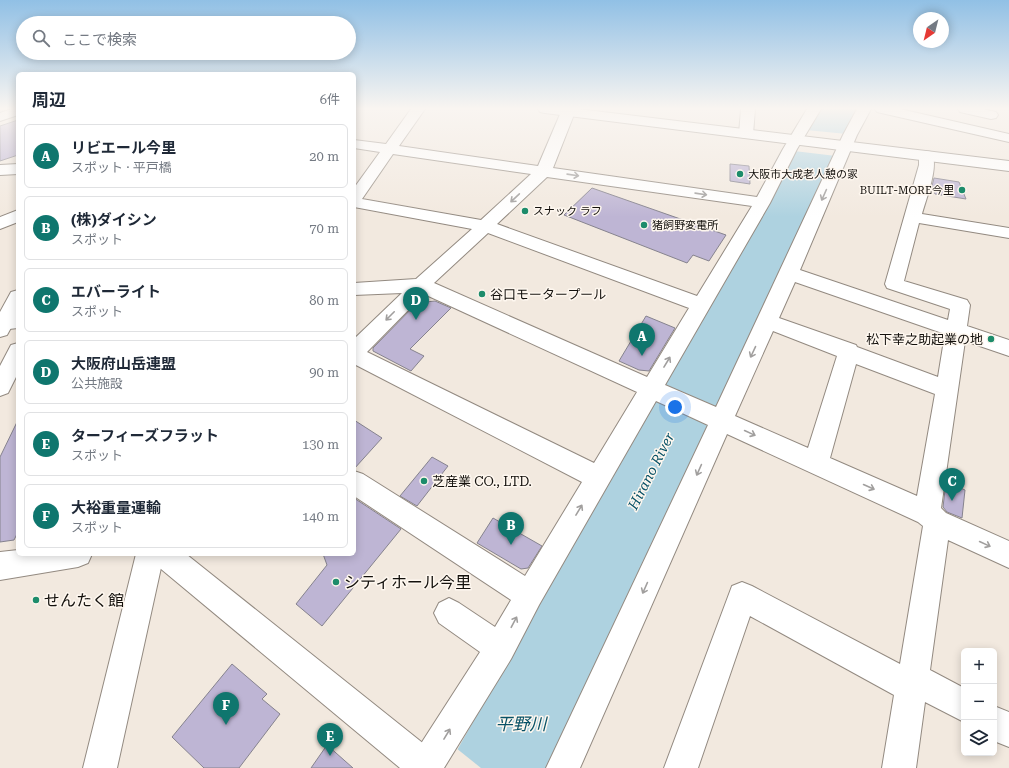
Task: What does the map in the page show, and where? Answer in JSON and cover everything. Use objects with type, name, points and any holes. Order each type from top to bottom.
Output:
[{"type":"main road","points":[[360,145],[762,203]]},
{"type":"main road","points":[[356,196],[392,145]]},
{"type":"main road","points":[[356,351],[421,285],[544,171],[555,145]]},
{"type":"main road","points":[[164,556],[171,559],[426,768],[500,648],[528,595],[654,390],[701,305],[795,145]]},
{"type":"main road","points":[[563,768],[718,418],[767,321],[844,145],[1009,166]]},
{"type":"main road","points":[[899,768],[932,518],[947,390],[960,305],[894,284],[927,165],[926,155]]},
{"type":"main road","points":[[0,170],[16,168]]},
{"type":"main road","points":[[356,202],[486,226],[701,305]]},
{"type":"main road","points":[[0,224],[16,216]]},
{"type":"main road","points":[[912,217],[1009,233]]},
{"type":"main road","points":[[789,273],[1009,348]]},
{"type":"main road","points":[[356,289],[421,285],[718,418],[1009,555]]},
{"type":"main road","points":[[6,324],[16,302]]},
{"type":"main road","points":[[767,321],[849,351],[947,390]]},
{"type":"main road","points":[[816,463],[849,351]]},
{"type":"main road","points":[[0,387],[16,354]]},
{"type":"main road","points":[[356,354],[599,478]]},
{"type":"main road","points":[[356,483],[528,595]]},
{"type":"main road","points":[[0,566],[65,556]]},
{"type":"main road","points":[[100,768],[150,556]]},
{"type":"main road","points":[[681,768],[742,596],[911,682],[961,705]]},
{"type":"main road","points":[[449,613],[500,648]]},
{"type":"main road","points":[[997,724],[1009,731]]},
{"type":"water","name":"平野川","points":[[799,145],[840,145],[546,768],[447,768]]},
{"type":"pier","points":[[798,145],[842,145],[836,156],[794,151]]},
{"type":"pier","points":[[456,748],[481,768],[445,768]]},
{"type":"building","points":[[0,145],[16,145],[16,156],[0,161]]},
{"type":"building","name":"大阪市大成老人憩の家","points":[[730,164],[749,166],[750,184],[730,181]]},
{"type":"building","points":[[934,178],[959,182],[966,199],[935,194],[932,186]]},
{"type":"building","name":"猪飼野変電所","points":[[592,188],[726,235],[709,261],[693,255],[687,263],[564,215]]},
{"type":"building","points":[[435,301],[451,308],[410,349],[424,356],[411,371],[373,351],[373,348],[417,303]]},
{"type":"building","points":[[646,316],[675,328],[649,371],[639,370],[619,361]]},
{"type":"building","points":[[356,421],[382,438],[356,467]]},
{"type":"building","points":[[16,424],[16,536],[14,540],[0,542],[0,457]]},
{"type":"building","name":"芝産業 CO., LTD.","points":[[432,457],[448,466],[417,506],[400,496]]},
{"type":"building","points":[[946,482],[965,490],[962,518],[947,512],[943,507]]},
{"type":"building","name":"シティホール今里","points":[[356,499],[401,529],[322,626],[296,604],[327,565],[324,556],[356,556]]},
{"type":"building","points":[[493,518],[542,546],[528,568],[521,569],[477,543]]},
{"type":"building","points":[[232,664],[267,694],[262,699],[280,714],[239,768],[204,768],[172,737]]},
{"type":"building","points":[[327,745],[353,768],[311,768]]},
{"type":"place","name":"大阪市大成老人憩の家","points":[[740,174]]},
{"type":"place","name":"BUILT-MORE今里","points":[[962,190]]},
{"type":"place","name":"スナック ラフ","points":[[525,211]]},
{"type":"place","name":"猪飼野変電所","points":[[644,225]]},
{"type":"place","name":"谷口モータープール","points":[[482,294]]},
{"type":"place","name":"大阪府山岳連盟","points":[[416,320]]},
{"type":"place","name":"松下幸之助起業の地","points":[[991,339]]},
{"type":"place","name":"リビエール今里","points":[[642,356]]},
{"type":"place","name":"芝産業 CO., LTD.","points":[[424,481]]},
{"type":"place","name":"エバーライト","points":[[952,501]]},
{"type":"place","name":"(株)ダイシン","points":[[511,545]]},
{"type":"place","name":"シティホール今里","points":[[336,582]]},
{"type":"place","name":"せんたく館","points":[[36,600]]},
{"type":"place","name":"大裕重量運輸","points":[[226,725]]},
{"type":"place","name":"ターフィーズフラット","points":[[330,756]]},
{"type":"water label","name":"Hirano River","points":[[651,471]]}]
